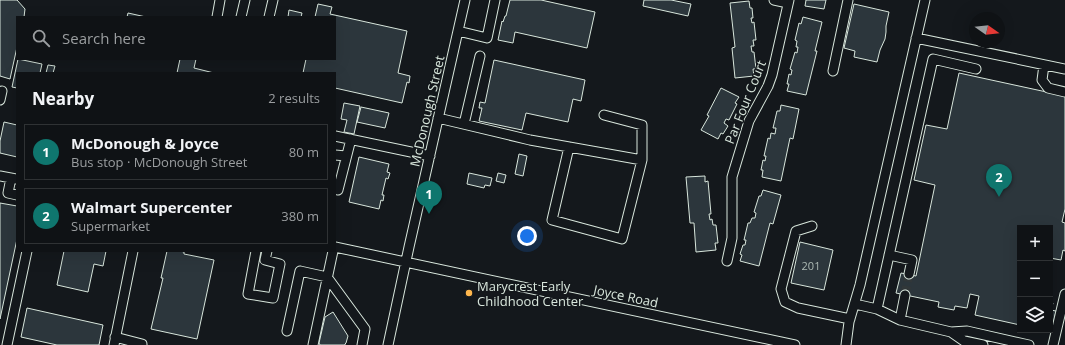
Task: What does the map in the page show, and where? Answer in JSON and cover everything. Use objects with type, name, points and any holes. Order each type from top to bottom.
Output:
[{"type":"street","points":[[216,16],[220,0]]},
{"type":"street","points":[[241,16],[245,0]]},
{"type":"street","points":[[269,16],[273,0]]},
{"type":"street","name":"McDonough Street","points":[[388,345],[465,0]]},
{"type":"street","points":[[458,31],[486,38],[495,0]]},
{"type":"street","points":[[774,0],[789,1]]},
{"type":"street","points":[[833,71],[848,0]]},
{"type":"street","points":[[846,345],[850,319],[860,285],[925,0]]},
{"type":"street","name":"Par Four Court","points":[[727,261],[732,238],[732,177],[749,121],[768,86],[772,75],[789,1]]},
{"type":"street","points":[[916,38],[1065,69]]},
{"type":"street","points":[[464,124],[480,56]]},
{"type":"street","points":[[877,309],[933,59],[976,69]]},
{"type":"street","points":[[1044,65],[1042,80],[1048,88],[1065,92]]},
{"type":"street","points":[[569,147],[552,220],[622,239],[642,160],[642,125],[604,115]]},
{"type":"street","points":[[438,118],[530,140],[642,160]]},
{"type":"street","points":[[336,136],[430,156]]},
{"type":"street","points":[[336,189],[338,190],[351,139]]},
{"type":"street","points":[[336,154],[346,156]]},
{"type":"street","points":[[0,176],[14,179],[8,193]]},
{"type":"street","points":[[812,226],[796,231],[781,289],[785,302],[798,308],[850,319]]},
{"type":"street","name":"Joyce Road","points":[[336,247],[795,345]]},
{"type":"street","points":[[6,345],[27,252]]},
{"type":"street","points":[[134,252],[114,341],[142,345]]},
{"type":"street","points":[[313,345],[333,252]]},
{"type":"street","points":[[256,255],[266,256],[280,264],[273,298],[248,294],[256,255]]},
{"type":"street","points":[[889,255],[912,260],[909,274]]},
{"type":"street","points":[[287,331],[300,271],[327,277],[365,329],[362,345]]},
{"type":"street","points":[[1053,345],[1065,294]]},
{"type":"street","points":[[900,320],[905,295]]},
{"type":"street","points":[[855,304],[877,309],[900,320],[951,332],[967,330],[1029,345]]},
{"type":"street","points":[[951,332],[964,341],[983,345]]},
{"type":"building","points":[[0,0],[17,0],[25,9],[24,16],[16,16],[16,52],[10,79],[0,76]]},
{"type":"building","points":[[510,0],[541,0],[595,12],[587,48],[515,32],[513,43],[498,40],[502,21],[503,22],[506,16]]},
{"type":"building","points":[[644,0],[671,0],[691,4],[688,16],[643,6]]},
{"type":"building","points":[[806,0],[826,0],[824,9],[805,6]]},
{"type":"building","points":[[749,1],[750,8],[752,8],[753,18],[751,18],[752,23],[754,22],[756,40],[753,40],[754,46],[751,46],[752,52],[754,52],[756,69],[753,69],[754,76],[735,78],[732,48],[735,47],[730,3]]},
{"type":"building","points":[[318,4],[332,7],[330,14],[407,31],[398,73],[410,76],[402,103],[336,88],[336,72],[303,72],[306,60],[336,60],[336,16],[315,16]]},
{"type":"building","points":[[854,4],[889,12],[885,39],[877,62],[854,57],[855,51],[844,48]]},
{"type":"building","points":[[289,10],[302,13],[301,16],[288,16]]},
{"type":"building","points":[[128,13],[142,16],[127,16]]},
{"type":"building","points":[[803,17],[822,22],[815,51],[817,51],[806,95],[787,91],[789,74],[791,75],[792,70],[790,69],[798,47],[796,47],[797,41],[795,40],[799,23],[801,24]]},
{"type":"building","points":[[18,60],[42,64],[40,72],[16,72],[16,88],[12,87]]},
{"type":"building","points":[[180,60],[196,60],[194,68],[210,72],[177,72]]},
{"type":"building","points":[[494,60],[585,80],[581,101],[573,99],[568,122],[526,113],[522,130],[479,121],[482,108],[479,108],[480,102],[485,103]]},
{"type":"building","points":[[48,65],[55,66],[53,72],[46,72]]},
{"type":"building","points":[[959,73],[1065,96],[1065,209],[1062,222],[1065,223],[1065,251],[1063,250],[1061,260],[1053,259],[1053,225],[1017,225],[1017,324],[975,315],[979,296],[970,294],[967,308],[955,306],[954,310],[938,307],[939,302],[896,293],[901,273],[916,276],[935,185],[914,180],[926,125],[947,129]]},
{"type":"building","points":[[721,88],[739,97],[735,103],[737,104],[729,120],[726,119],[724,123],[728,126],[723,134],[721,133],[718,139],[701,130],[709,116],[707,115]]},
{"type":"building","points":[[344,103],[360,106],[354,134],[344,132],[347,120],[341,119]]},
{"type":"building","points":[[781,105],[799,109],[793,139],[790,138],[781,181],[762,177],[763,170],[761,170],[763,160],[765,161],[766,156],[764,156],[768,138],[770,139],[771,133],[775,134],[776,128],[773,128],[777,111],[780,111]]},
{"type":"building","points":[[361,107],[389,113],[385,128],[357,122]]},
{"type":"building","points":[[4,122],[16,125],[16,157],[0,153],[0,141]]},
{"type":"building","points":[[519,154],[527,156],[523,176],[515,174]]},
{"type":"building","points":[[359,157],[389,164],[387,172],[390,173],[388,179],[386,178],[382,195],[384,195],[383,201],[381,200],[379,209],[349,202]]},
{"type":"building","points":[[469,173],[492,178],[490,186],[485,185],[484,188],[467,184]]},
{"type":"building","points":[[498,173],[506,175],[504,183],[496,181]]},
{"type":"building","points":[[705,176],[705,182],[708,181],[711,214],[709,214],[710,220],[712,219],[713,225],[716,225],[718,243],[715,243],[716,250],[696,252],[694,223],[690,223],[686,177]]},
{"type":"building","points":[[763,190],[781,195],[773,224],[770,223],[759,266],[740,261],[742,255],[740,254],[743,245],[745,245],[746,240],[744,240],[748,223],[750,223],[752,218],[755,218],[756,213],[754,212],[759,196],[761,196]]},
{"type":"building","points":[[0,203],[16,206],[16,244],[0,319]]},
{"type":"building","points":[[800,242],[833,250],[824,290],[791,283]]},
{"type":"building","points":[[64,252],[106,252],[103,266],[94,264],[88,292],[57,285]]},
{"type":"building","points":[[167,252],[184,252],[184,254],[214,260],[197,339],[151,329],[163,278],[161,278]]},
{"type":"building","points":[[27,308],[103,325],[99,345],[57,345],[21,337]]},
{"type":"building","points":[[1053,310],[1056,311],[1053,325]]},
{"type":"building","points":[[333,312],[348,336],[346,343],[345,345],[320,345],[319,343],[325,317]]},
{"type":"tunnel","points":[[905,295],[909,274]]},
{"type":"place","name":"Walmart Supercenter","points":[[999,197]]},
{"type":"place","name":"McDonough & Joyce","points":[[429,214]]},
{"type":"place","name":"Marycrest Early Childhood Center","points":[[469,293]]}]
